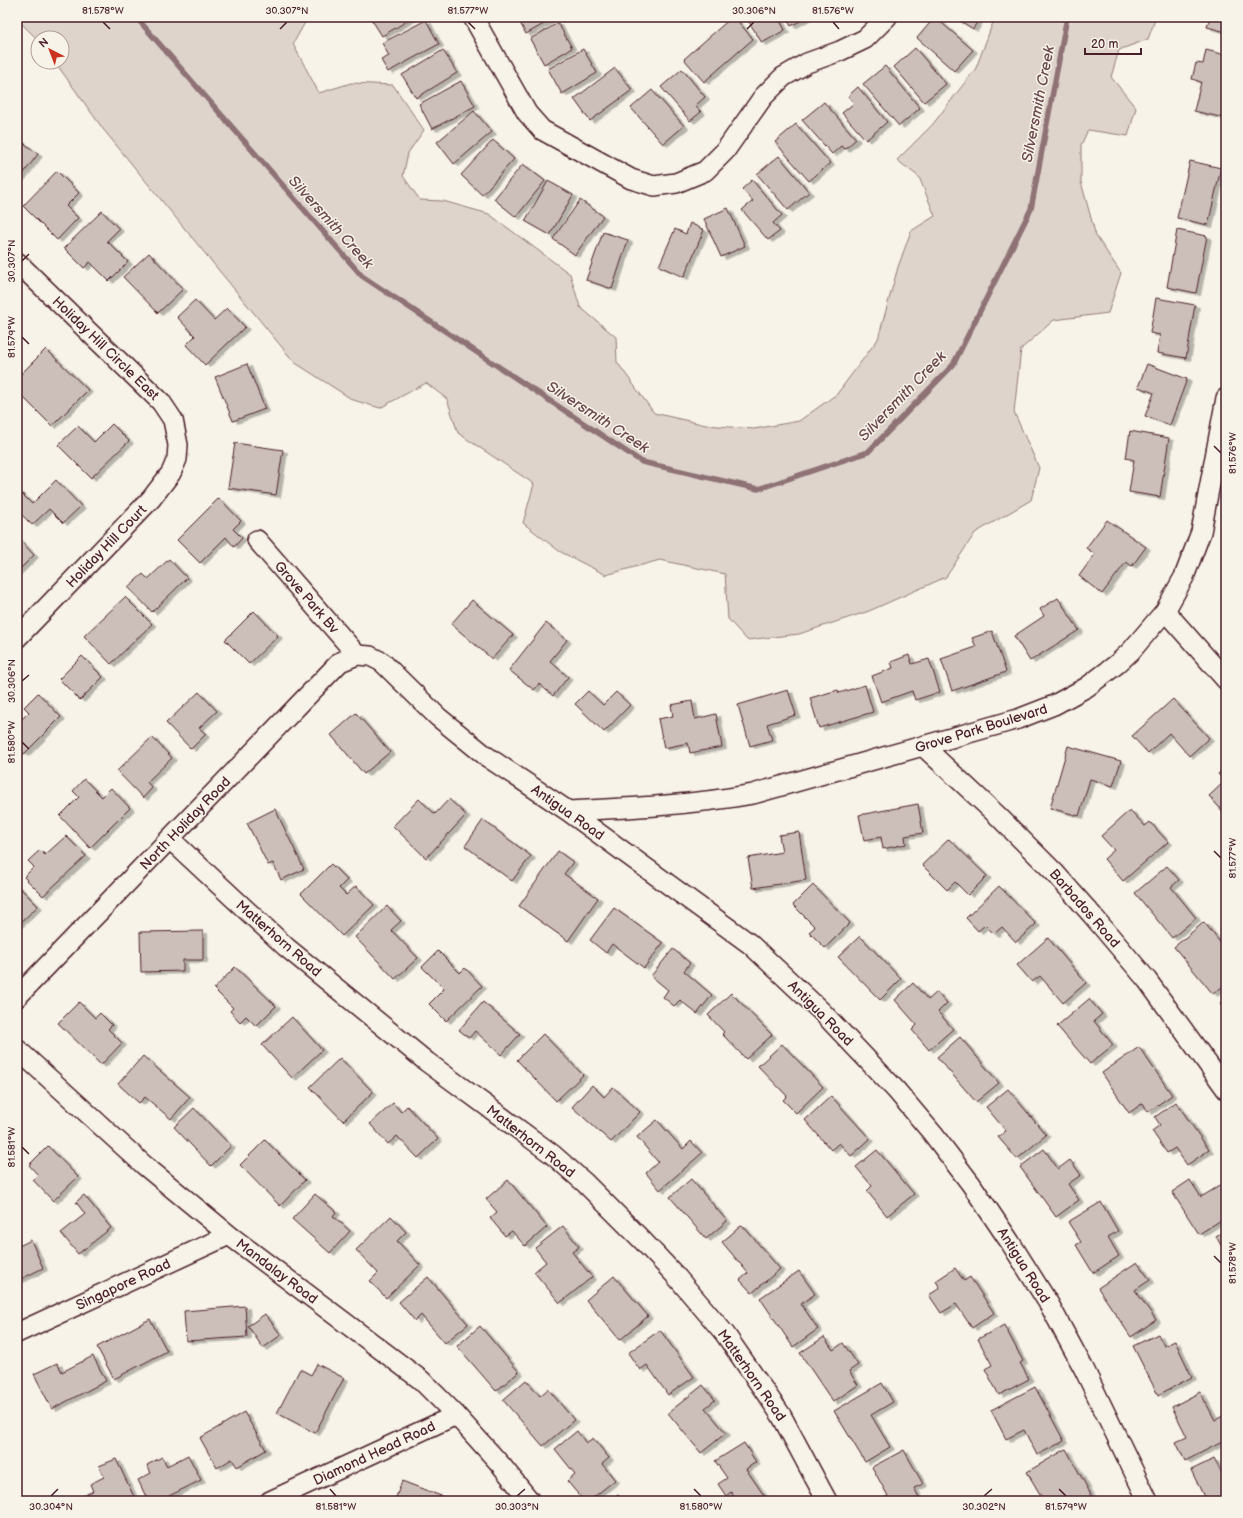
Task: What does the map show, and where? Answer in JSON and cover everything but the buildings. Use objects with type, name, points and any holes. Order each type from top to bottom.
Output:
[{"type":"street","points":[[472,17],[527,113],[542,130],[631,179],[654,186],[676,184],[704,171],[725,151],[763,97],[783,77],[807,63],[840,51],[865,39],[887,17]]},
{"type":"street","name":"Holiday Hill Circle East","points":[[17,262],[162,402],[173,420],[178,445]]},
{"type":"street","name":"Grove Park Boulevard","points":[[568,811],[641,808],[731,798],[753,794],[1018,719],[1054,705],[1087,687],[1131,651],[1165,611],[1184,577],[1201,532],[1226,398]]},
{"type":"street","name":"Holiday Hill Court","points":[[17,638],[151,500],[171,473],[177,459],[178,445]]},
{"type":"street","name":"Grove Park Bv","points":[[257,540],[356,655]]},
{"type":"street","points":[[1165,611],[1226,680]]},
{"type":"street","name":"Antigua Road","points":[[356,655],[370,656],[382,662],[438,717],[486,756],[568,811],[750,944],[822,1012],[896,1090],[933,1134],[971,1184],[1049,1304],[1084,1369],[1148,1501]]},
{"type":"street","name":"North Holiday Road","points":[[17,997],[340,662],[356,655]]},
{"type":"street","name":"Barbados Road","points":[[923,746],[998,816],[1055,873],[1093,916],[1147,980],[1226,1089]]},
{"type":"street","name":"Matterhorn Road","points":[[170,839],[286,947],[427,1062],[552,1154],[585,1183],[642,1240],[675,1275],[729,1340],[781,1415],[827,1501]]},
{"type":"street","name":"Mandalay Road","points":[[17,1049],[144,1165],[229,1235],[421,1380],[456,1415],[501,1465],[530,1501]]},
{"type":"street","name":"Singapore Road","points":[[17,1333],[229,1235]]},
{"type":"street","name":"Diamond Head Road","points":[[270,1501],[456,1415]]},
{"type":"shaded area","points":[[17,17],[308,17],[293,44],[319,93],[351,83],[393,85],[424,130],[408,153],[403,176],[420,200],[443,201],[489,214],[570,274],[580,307],[616,337],[617,362],[654,413],[706,425],[754,429],[799,421],[837,394],[878,339],[898,267],[911,231],[935,216],[919,177],[897,160],[933,124],[976,68],[995,17],[1156,17],[1148,39],[1119,50],[1111,77],[1136,108],[1128,136],[1088,130],[1081,145],[1081,182],[1096,236],[1121,273],[1108,313],[1054,320],[1021,349],[1014,412],[1039,468],[1031,500],[975,533],[946,577],[869,611],[799,634],[747,640],[728,619],[725,574],[660,560],[606,575],[559,551],[523,523],[534,484],[458,433],[447,399],[426,383],[380,408],[353,400],[294,362],[103,129],[61,70],[70,70],[70,30],[30,30],[30,32],[17,19]]},
{"type":"waterway","name":"Silversmith Creek","points":[[136,17],[362,276],[642,462],[758,489],[868,452],[953,365],[1031,209],[1067,17]]}]
